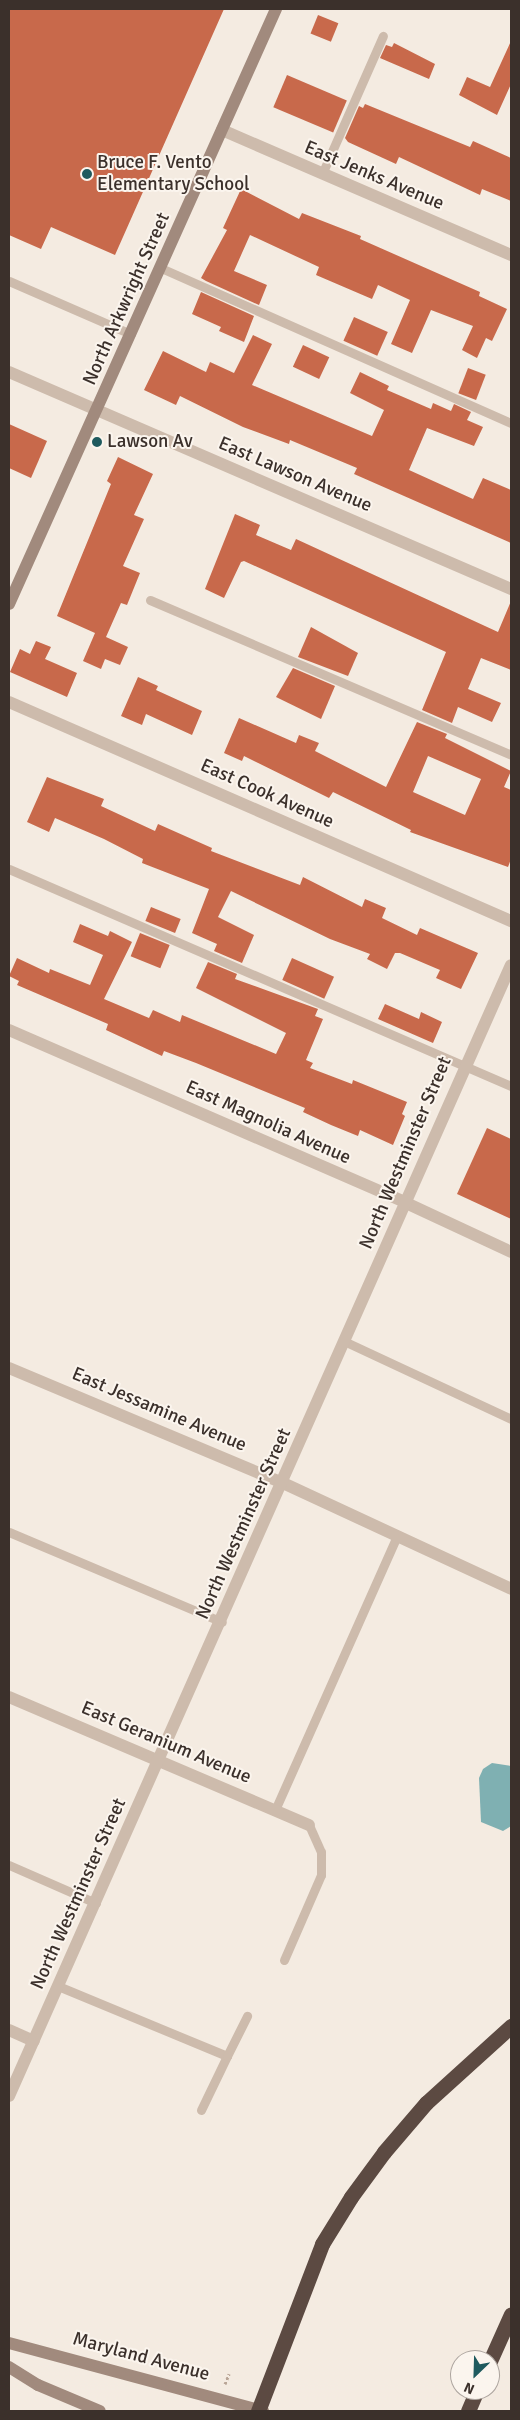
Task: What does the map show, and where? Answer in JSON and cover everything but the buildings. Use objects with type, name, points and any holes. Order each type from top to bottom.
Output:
[{"type":"highway","points":[[260,2411],[322,2244],[351,2197],[384,2152],[426,2103],[511,2026]]},
{"type":"highway","points":[[495,2350],[511,2314]]},
{"type":"street","name":"North Arkwright Street","points":[[9,604],[98,410],[276,9]]},
{"type":"street","name":"East Jenks Avenue","points":[[222,130],[511,255]]},
{"type":"street","name":"East Lawson Avenue","points":[[9,372],[511,589]]},
{"type":"street","name":"East Cook Avenue","points":[[9,702],[511,921]]},
{"type":"street","name":"North Westminster Street","points":[[9,2096],[222,1622],[346,1342],[404,1202],[511,965]]},
{"type":"street","name":"East Magnolia Avenue","points":[[9,1030],[404,1202],[511,1252]]},
{"type":"street","name":"East Jessamine Avenue","points":[[9,1368],[283,1483],[511,1589]]},
{"type":"street","name":"East Geranium Avenue","points":[[9,1697],[309,1825]]},
{"type":"street","points":[[9,2030],[34,2040]]},
{"type":"street","name":"Maryland Avenue","points":[[9,2343],[260,2411]]},
{"type":"street","points":[[9,2367],[38,2385],[100,2411]]},
{"type":"lane","points":[[322,174],[383,36]]},
{"type":"lane","points":[[161,268],[511,423]]},
{"type":"lane","points":[[9,281],[131,334]]},
{"type":"lane","points":[[150,600],[511,755]]},
{"type":"lane","points":[[9,869],[465,1064],[511,1086]]},
{"type":"lane","points":[[346,1342],[511,1419]]},
{"type":"lane","points":[[9,1532],[222,1622]]},
{"type":"lane","points":[[275,1810],[397,1536]]},
{"type":"lane","points":[[284,1960],[321,1876],[321,1852],[309,1825]]},
{"type":"lane","points":[[9,1865],[96,1903]]},
{"type":"lane","points":[[58,1986],[227,2056]]},
{"type":"lane","points":[[202,2110],[247,2016]]},
{"type":"water","points":[[492,1763],[511,1766],[511,1826],[503,1831],[481,1822],[479,1778],[483,1769]]},
{"type":"place","name":"Bruce F. Vento Elementary School","points":[[87,174]]},
{"type":"place","name":"Lawson Av","points":[[97,442]]}]
